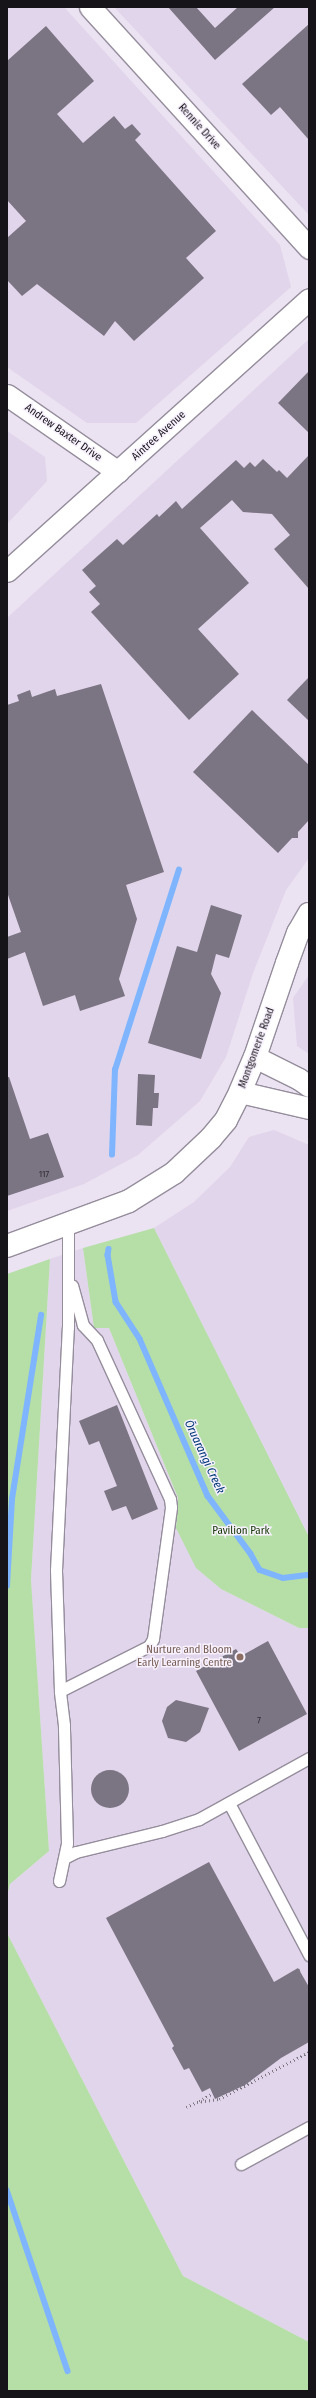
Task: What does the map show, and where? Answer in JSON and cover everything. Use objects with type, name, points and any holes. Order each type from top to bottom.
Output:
[{"type":"street","name":"Rennie Drive","points":[[90,7],[309,248]]},
{"type":"street","name":"Aintree Avenue","points":[[7,571],[309,299]]},
{"type":"street","name":"Andrew Baxter Drive","points":[[7,395],[118,472]]},
{"type":"street","name":"Montgomerie Road","points":[[7,1246],[68,1226],[129,1201],[174,1173],[193,1156],[226,1120],[255,1057],[287,963],[309,914]]},
{"type":"street","points":[[255,1057],[299,1079],[309,1086]]},
{"type":"street","points":[[240,1092],[309,1108]]},
{"type":"lane","points":[[59,1881],[60,1870],[66,1857],[64,1725],[60,1691],[56,1570],[68,1327],[68,1226]]},
{"type":"lane","points":[[60,1691],[149,1646],[153,1639],[171,1507],[170,1499],[97,1340],[83,1325],[68,1268]]},
{"type":"lane","points":[[66,1857],[76,1852],[187,1824],[229,1803],[309,1758]]},
{"type":"lane","points":[[229,1803],[309,1954]]},
{"type":"lane","points":[[241,2164],[309,2128]]},
{"type":"path","points":[[300,1970],[298,1971],[309,1992]]},
{"type":"path","points":[[197,2102],[219,2099],[309,2052]]},
{"type":"path","points":[[186,2107],[213,2093]]},
{"type":"shaded area","points":[[7,7],[64,7],[280,245],[291,287],[136,423],[87,423],[7,367]]},
{"type":"shaded area","points":[[114,7],[309,7],[309,215]]},
{"type":"shaded area","points":[[309,339],[309,858],[286,890],[253,973],[226,1057],[200,1101],[138,1155],[84,1184],[7,1211],[7,618]]},
{"type":"shaded area","points":[[7,431],[45,457],[47,481],[7,524]]},
{"type":"shaded area","points":[[309,975],[309,1054],[297,1046],[293,998]]},
{"type":"shaded area","points":[[274,1130],[309,1145],[309,1537],[154,1228],[194,1202],[230,1167],[249,1137]]},
{"type":"shaded area","points":[[83,1248],[94,1328],[109,1328],[178,1498],[196,1568],[221,1589],[299,1628],[309,1628],[309,2342],[183,2276],[7,1933],[7,1896],[10,1884],[49,1851],[31,1581],[50,1259]]},
{"type":"green space","name":"Pavilion Park","points":[[154,1228],[309,1537],[309,1628],[299,1628],[221,1589],[196,1568],[176,1528],[178,1498],[109,1328],[94,1328],[83,1248]]},
{"type":"green space","points":[[50,1259],[31,1580],[49,1851],[10,1884],[7,1896],[7,1274]]},
{"type":"green space","points":[[7,1933],[183,2276],[309,2342],[309,2391],[7,2391]]},
{"type":"building","points":[[168,7],[196,7],[215,28],[238,7],[275,7],[215,60]]},
{"type":"building","points":[[309,24],[309,140],[280,107],[271,115],[242,84]]},
{"type":"building","points":[[46,26],[94,81],[57,114],[83,143],[114,116],[125,129],[132,124],[141,134],[135,140],[216,231],[186,258],[204,278],[134,341],[115,321],[104,336],[37,284],[22,296],[7,280],[7,238],[26,221],[7,200],[7,61]]},
{"type":"building","points":[[309,371],[309,433],[278,403]]},
{"type":"building","points":[[309,455],[309,589],[274,549],[290,535],[272,514],[243,512],[232,500],[200,528],[249,583],[198,629],[239,674],[189,720],[91,612],[100,604],[89,592],[96,586],[82,570],[117,539],[123,545],[157,514],[159,517],[176,501],[182,509],[236,460],[244,468],[250,462],[255,467],[263,459],[277,472],[279,470],[287,478]]},
{"type":"building","points":[[309,677],[309,721],[287,700]]},
{"type":"building","points":[[101,684],[164,872],[126,885],[137,919],[119,979],[125,996],[80,1011],[75,995],[43,1006],[25,952],[7,959],[7,937],[21,932],[7,892],[7,705],[19,701],[17,695],[30,690],[32,697],[55,689],[57,696]]},
{"type":"building","points":[[252,710],[309,765],[309,820],[298,832],[298,838],[292,838],[278,853],[193,772]]},
{"type":"building","points":[[211,905],[242,915],[229,958],[216,954],[211,974],[221,993],[201,1059],[148,1043],[177,946],[197,952]]},
{"type":"building","points":[[138,1074],[155,1075],[154,1093],[159,1093],[158,1108],[153,1108],[152,1126],[136,1125]]},
{"type":"building","points":[[7,1077],[9,1077],[30,1139],[48,1133],[64,1177],[7,1196]]},
{"type":"building","points":[[117,1405],[158,1509],[132,1520],[126,1506],[112,1511],[104,1491],[117,1486],[99,1441],[89,1445],[79,1421]]},
{"type":"building","points":[[268,1641],[307,1714],[239,1751],[196,1671],[236,1649],[241,1656]]},
{"type":"building","points":[[176,1700],[209,1708],[200,1732],[186,1742],[168,1738],[162,1721],[167,1707]]},
{"type":"building","points":[[106,1770],[114,1770],[124,1775],[128,1782],[128,1796],[124,1803],[114,1808],[106,1808],[96,1803],[94,1800],[91,1793],[91,1785],[96,1775],[99,1773]]},
{"type":"building","points":[[209,1862],[274,1982],[298,1968],[309,1987],[309,2042],[281,2058],[245,2085],[215,2099],[210,2088],[202,2092],[189,2068],[184,2070],[172,2048],[174,2046],[106,1918]]},
{"type":"waterway","points":[[112,1155],[115,1070],[179,870]]},
{"type":"waterway","name":"Ōruarangi Creek","points":[[109,1249],[108,1255],[116,1302],[140,1339],[208,1496],[251,1554],[260,1570],[283,1578],[309,1575]]},
{"type":"waterway","points":[[7,1586],[12,1499],[41,1315]]},
{"type":"waterway","points":[[7,2190],[68,2371]]},
{"type":"place","name":"Nurture and Bloom Early Learning Centre","points":[[240,1657]]}]
